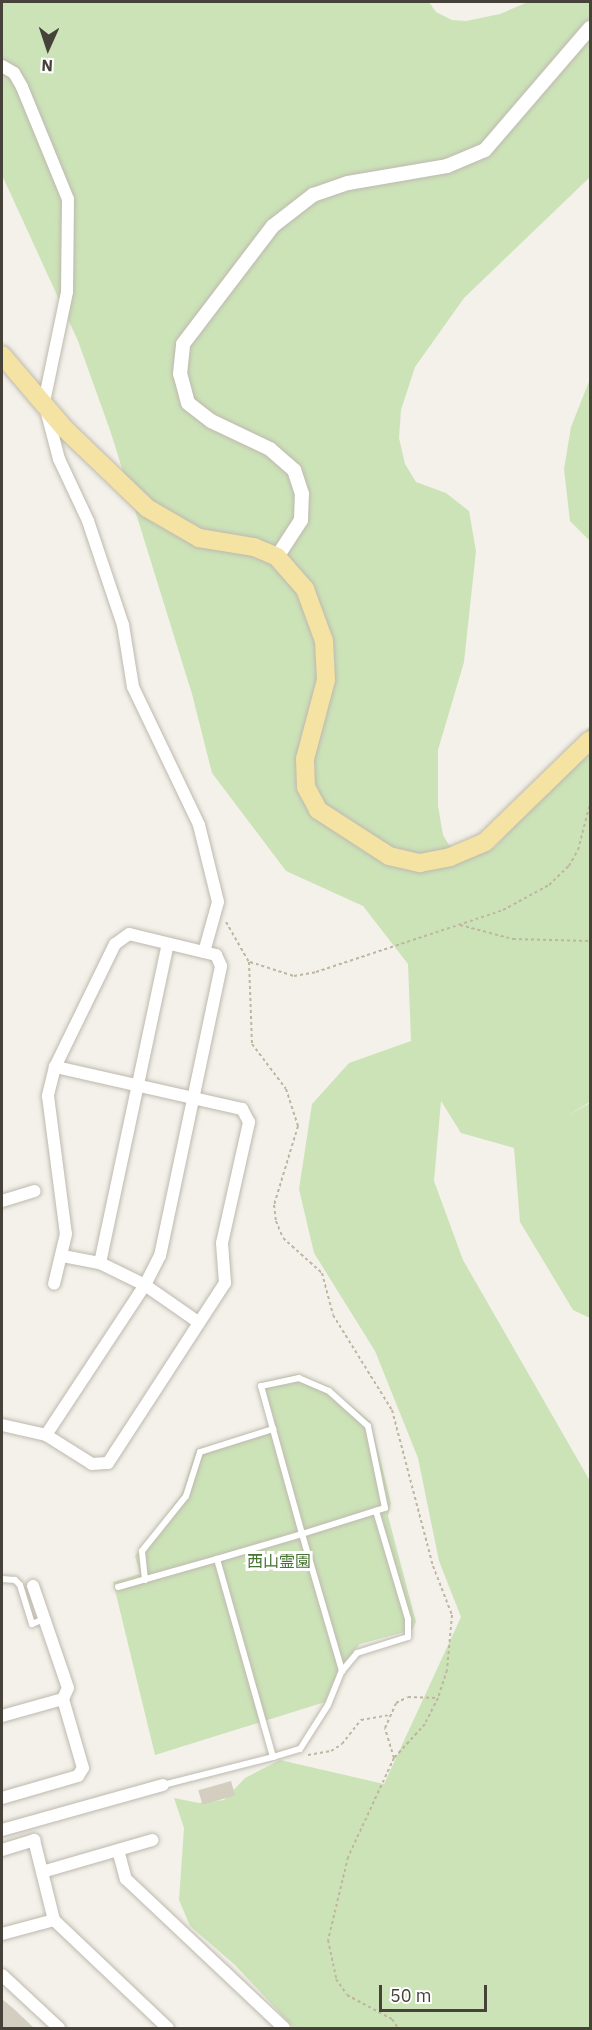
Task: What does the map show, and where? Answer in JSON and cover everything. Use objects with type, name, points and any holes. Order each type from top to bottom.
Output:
[{"type":"main road","points":[[2,355],[65,429],[147,508],[174,526],[199,538],[254,547],[277,557],[305,589],[324,641],[326,680],[305,759],[306,786],[318,810],[389,856],[420,863],[450,857],[485,842],[591,740]]},
{"type":"street","points":[[277,557],[301,519],[302,494],[294,470],[270,449],[211,421],[189,403],[180,374],[183,344],[273,226],[313,195],[348,183],[447,166],[485,150],[591,28]]},
{"type":"street","points":[[2,66],[14,73],[22,87],[68,199],[67,292],[44,402],[59,459],[88,521],[123,625],[133,687],[199,825],[218,902],[204,952]]},
{"type":"street","points":[[46,1435],[145,1286],[160,1256],[221,966],[216,955],[129,934],[115,944],[55,1067],[48,1096],[66,1234],[63,1256],[54,1284]]},
{"type":"street","points":[[100,1263],[168,944]]},
{"type":"street","points":[[2,1425],[46,1435],[92,1464],[108,1463],[225,1283],[222,1243],[249,1122],[242,1109],[55,1067]]},
{"type":"street","points":[[2,1202],[34,1191]]},
{"type":"street","points":[[63,1256],[100,1263],[145,1286],[198,1322]]},
{"type":"street","points":[[2,1798],[78,1776],[83,1768],[63,1699],[68,1689],[33,1586]]},
{"type":"street","points":[[2,1716],[63,1699]]},
{"type":"street","points":[[2,1830],[163,1785]]},
{"type":"street","points":[[2,1850],[34,1840],[54,1920],[168,2028]]},
{"type":"street","points":[[42,1872],[152,1840]]},
{"type":"street","points":[[118,1850],[126,1879],[284,2028]]},
{"type":"street","points":[[2,1934],[54,1920]]},
{"type":"street","points":[[2,1975],[59,2028]]},
{"type":"lane","points":[[118,1587],[146,1580],[302,1534],[386,1508],[368,1426],[329,1392],[293,1376],[261,1386],[302,1534],[342,1671]]},
{"type":"lane","points":[[146,1580],[142,1551],[186,1496],[200,1452],[273,1429]]},
{"type":"lane","points":[[163,1785],[288,1755],[300,1749],[313,1733],[342,1671],[357,1653],[408,1638],[408,1619],[376,1511]]},
{"type":"lane","points":[[217,1559],[273,1757]]},
{"type":"lane","points":[[2,1579],[15,1580],[20,1585],[32,1624],[45,1619]]},
{"type":"path","points":[[249,962],[294,976],[316,972],[503,910],[549,885],[568,866],[578,850],[591,804]]},
{"type":"path","points":[[218,902],[229,929],[249,962],[252,1044],[286,1089],[298,1126],[274,1205],[276,1221],[283,1238],[322,1274],[333,1315],[392,1410],[433,1566],[452,1615],[447,1671],[438,1698],[424,1724],[394,1758],[348,1857],[328,1940],[336,1979],[347,1995],[392,2019],[398,2028]]},
{"type":"path","points":[[460,925],[513,939],[591,941]]},
{"type":"path","points":[[394,1758],[385,1728],[396,1703],[408,1697],[438,1698]]},
{"type":"path","points":[[288,1755],[294,1758],[331,1751],[342,1744],[361,1720],[389,1715]]},
{"type":"green space","points":[[2,2],[429,2],[436,12],[452,20],[466,21],[500,14],[528,2],[590,2],[590,177],[464,298],[415,367],[401,410],[399,438],[405,464],[416,482],[446,493],[469,511],[476,551],[464,662],[438,750],[438,806],[443,835],[449,845],[465,850],[494,848],[543,795],[590,725],[590,1102],[567,1116],[590,1103],[590,1318],[573,1310],[520,1222],[514,1148],[461,1133],[441,1101],[434,1181],[463,1260],[590,1481],[590,2028],[294,2028],[235,1965],[190,1926],[179,1900],[184,1828],[174,1798],[199,1803],[224,1800],[245,1778],[280,1760],[384,1784],[461,1617],[439,1561],[418,1458],[375,1351],[314,1253],[299,1189],[312,1104],[349,1063],[411,1041],[408,964],[363,906],[286,871],[212,773],[192,694],[111,433],[78,341],[2,175]]},
{"type":"green space","points":[[590,379],[590,541],[570,521],[564,469],[571,427]]},
{"type":"green space","name":"西山霊園","points":[[297,1374],[327,1386],[371,1422],[391,1503],[388,1516],[416,1622],[412,1630],[360,1644],[343,1664],[325,1702],[155,1755],[113,1582],[140,1574],[135,1556],[182,1494],[196,1449],[270,1428],[258,1383]]},
{"type":"building","points":[[231,1781],[235,1795],[202,1805],[198,1790]]},
{"type":"building","points":[[2,1999],[14,2009],[34,2028],[2,2028]]}]
